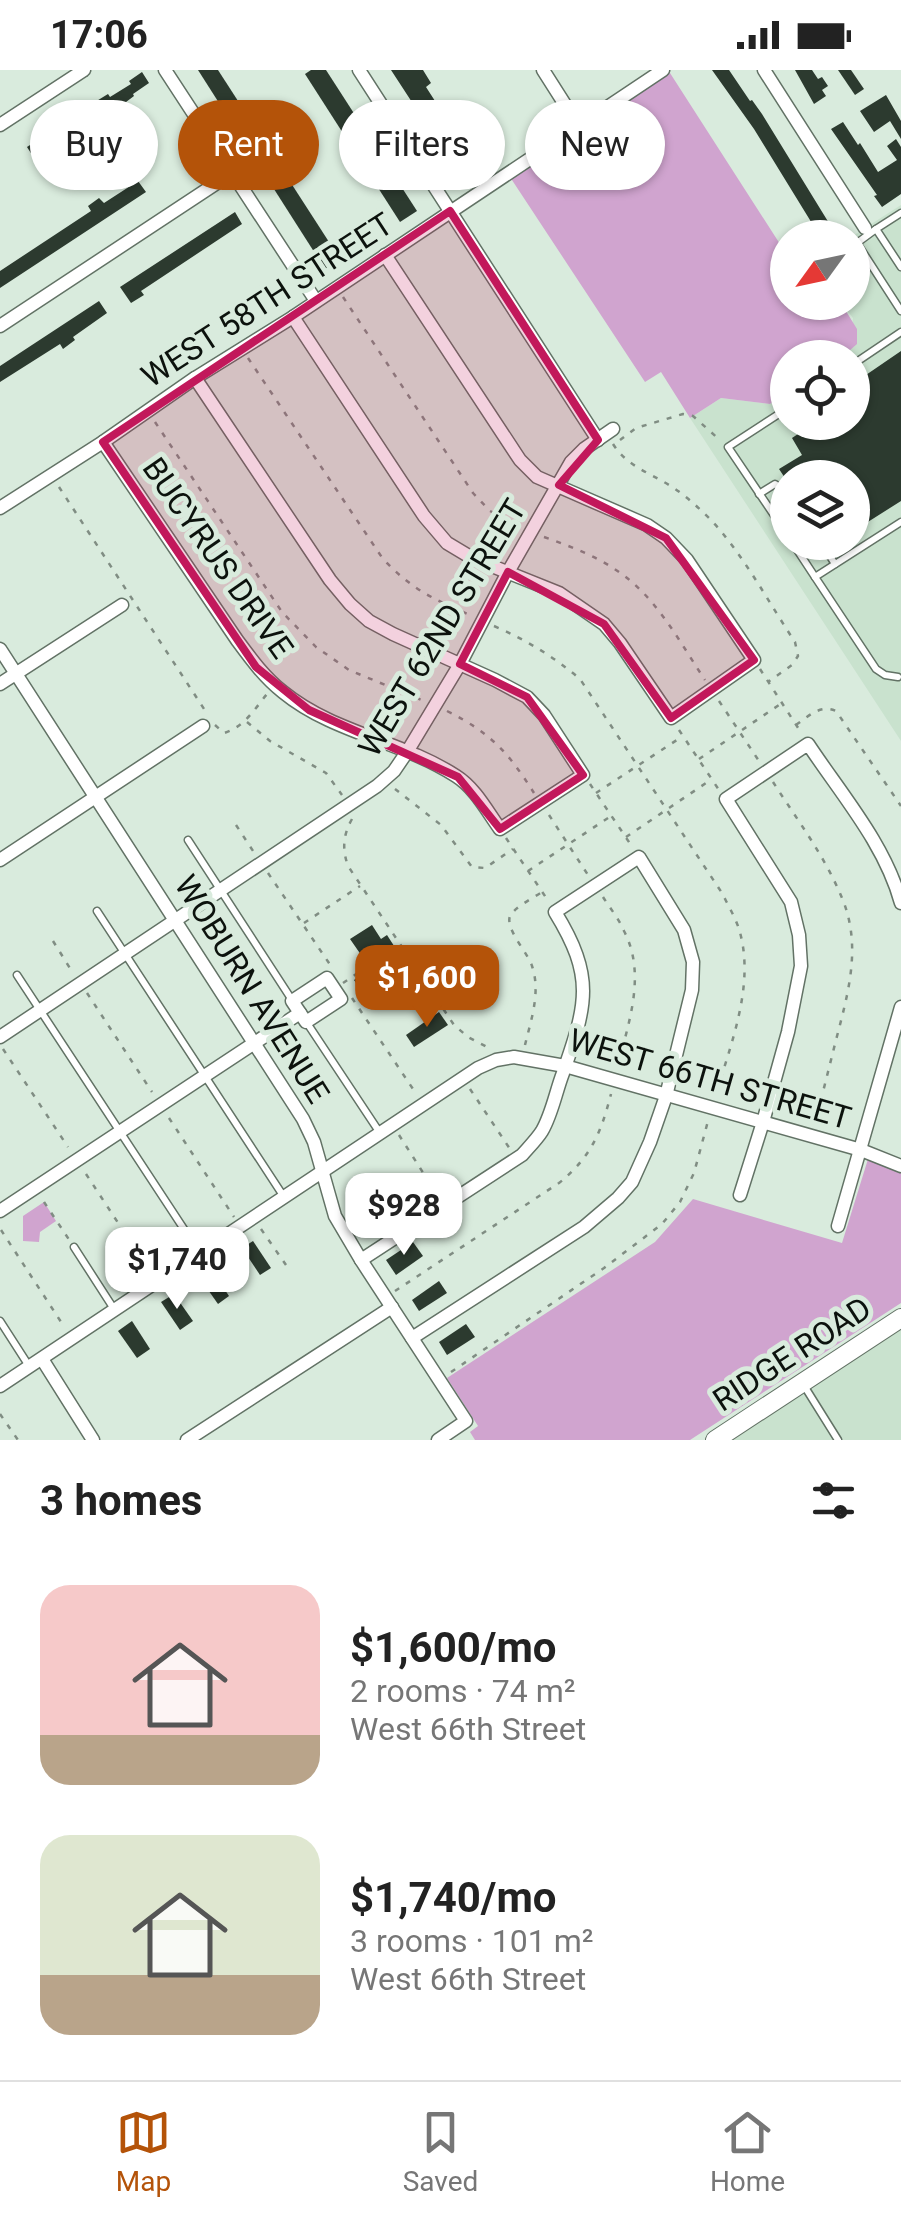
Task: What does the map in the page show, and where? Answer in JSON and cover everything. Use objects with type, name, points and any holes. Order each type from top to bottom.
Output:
[{"type":"main road","name":"RIDGE ROAD","points":[[716,1440],[901,1318]]},
{"type":"street","points":[[0,125],[84,70]]},
{"type":"street","points":[[165,70],[185,100]]},
{"type":"street","points":[[359,70],[598,440]]},
{"type":"street","points":[[543,70],[562,100]]},
{"type":"street","name":"WEST 58TH STREET","points":[[617,100],[664,70]]},
{"type":"street","points":[[764,70],[871,228]]},
{"type":"street","name":"WEST 58TH STREET","points":[[0,508],[525,161]]},
{"type":"street","points":[[0,326],[205,190]]},
{"type":"street","points":[[244,190],[316,301]]},
{"type":"street","points":[[293,317],[424,516],[443,538],[472,558],[559,593],[604,624],[671,718],[754,660],[686,560],[666,538],[648,525],[537,476],[520,460],[384,255]]},
{"type":"street","points":[[195,378],[350,604],[393,634],[527,697],[544,715],[584,775],[500,829]]},
{"type":"street","name":"WEST 62ND STREET","points":[[1,1042],[40,1011],[394,771],[460,664],[571,462],[613,429]]},
{"type":"street","name":"BUCYRUS DRIVE","points":[[103,442],[256,667],[309,710],[458,777],[500,829]]},
{"type":"street","points":[[0,684],[122,604]]},
{"type":"street","name":"WOBURN AVENUE","points":[[0,649],[303,1119],[314,1142],[334,1216],[466,1421],[438,1440]]},
{"type":"street","points":[[0,860],[202,726]]},
{"type":"street","points":[[740,1195],[764,1122],[801,966],[791,902],[726,799],[808,744],[882,856],[901,903]]},
{"type":"street","points":[[360,1260],[522,1155],[542,1130],[581,1020],[584,989],[572,938],[555,912],[639,858],[684,930],[693,962],[692,990],[666,1096],[632,1182],[584,1227],[412,1338]]},
{"type":"street","points":[[838,1226],[901,1007]]},
{"type":"street","points":[[0,1211],[300,1012]]},
{"type":"street","name":"WEST 66TH STREET","points":[[0,1386],[478,1068],[496,1060],[514,1057],[565,1066],[861,1150],[901,1166]]},
{"type":"street","points":[[186,1440],[392,1307]]},
{"type":"street","points":[[36,1363],[92,1440]]},
{"type":"lane","points":[[901,213],[871,228],[856,243],[901,311]]},
{"type":"lane","points":[[871,228],[901,267]]},
{"type":"lane","points":[[870,352],[901,332]]},
{"type":"lane","points":[[770,420],[728,447],[770,510]]},
{"type":"lane","points":[[759,494],[770,487]]},
{"type":"lane","points":[[814,577],[901,522]]},
{"type":"lane","points":[[803,560],[876,669],[885,675],[900,676]]},
{"type":"lane","points":[[832,560],[835,564]]},
{"type":"lane","points":[[188,840],[380,1133]]},
{"type":"lane","points":[[98,911],[284,1197]]},
{"type":"lane","points":[[17,975],[200,1253]]},
{"type":"lane","points":[[74,1247],[115,1310]]},
{"type":"lane","points":[[0,1321],[36,1363]]},
{"type":"lane","points":[[803,1383],[838,1440]]},
{"type":"path","points":[[337,287],[473,493],[490,511],[521,528]]},
{"type":"path","points":[[242,348],[382,559],[405,582],[429,598],[472,616]]},
{"type":"path","points":[[728,447],[693,416],[683,414],[636,428],[613,444],[632,466],[670,486],[712,522],[795,642],[798,656],[768,682]]},
{"type":"path","points":[[155,422],[282,612],[304,636],[348,670],[425,702]]},
{"type":"path","points":[[58,486],[218,730],[229,732],[246,721],[275,684]]},
{"type":"path","points":[[542,536],[619,571],[647,596],[833,878],[845,907],[853,960],[814,1126]]},
{"type":"path","points":[[493,625],[527,640],[580,679],[722,893],[738,929],[744,989],[715,1098]]},
{"type":"path","points":[[754,660],[808,744]]},
{"type":"path","points":[[699,759],[782,703]]},
{"type":"path","points":[[796,725],[820,708],[836,710],[901,806]]},
{"type":"path","points":[[445,710],[490,736],[516,765],[625,932],[636,966],[634,1001],[616,1070]]},
{"type":"path","points":[[671,718],[726,799]]},
{"type":"path","points":[[246,721],[270,741],[326,773],[343,796]]},
{"type":"path","points":[[596,794],[683,736]]},
{"type":"path","points":[[584,775],[639,858]]},
{"type":"path","points":[[626,837],[712,779]]},
{"type":"path","points":[[394,788],[441,826],[472,868],[484,868],[513,849]]},
{"type":"path","points":[[355,814],[345,831],[348,866],[454,1025],[494,1051]]},
{"type":"path","points":[[528,871],[611,816]]},
{"type":"path","points":[[236,825],[255,854]]},
{"type":"path","points":[[500,829],[555,912]]},
{"type":"path","points":[[302,924],[361,885]]},
{"type":"path","points":[[525,1047],[536,1000],[536,982],[532,965],[508,920],[542,892]]},
{"type":"path","points":[[52,941],[74,974]]},
{"type":"path","points":[[342,984],[365,968]]},
{"type":"path","points":[[86,992],[152,1092]]},
{"type":"path","points":[[1,1042],[68,1147]]},
{"type":"path","points":[[469,1088],[516,1159]]},
{"type":"path","points":[[394,1291],[577,1168],[603,1124],[611,1092]]},
{"type":"path","points":[[170,1118],[235,1218]]},
{"type":"path","points":[[448,1373],[662,1224],[680,1202],[694,1173],[709,1120]]},
{"type":"path","points":[[398,1135],[444,1206]]},
{"type":"path","points":[[86,1174],[152,1273]]},
{"type":"path","points":[[44,1202],[74,1247]]},
{"type":"path","points":[[260,1226],[286,1265]]},
{"type":"path","points":[[1,1230],[66,1330]]},
{"type":"path","points":[[0,1414],[18,1440]]},
{"type":"highlighted area","points":[[450,211],[598,440],[559,485],[666,538],[754,660],[671,718],[604,624],[508,572],[460,664],[527,697],[583,775],[500,829],[458,777],[309,710],[256,667],[103,442]]},
{"type":"shaded area","points":[[670,73],[770,229],[770,320],[851,320],[857,329],[857,340],[770,340],[770,404],[721,398],[690,418],[661,372],[645,382],[510,177],[525,167],[525,190],[665,190],[665,100],[628,100]]},
{"type":"shaded area","points":[[901,205],[901,741],[783,560],[870,560],[870,460],[770,460],[770,540],[690,418],[721,398],[770,404],[770,440],[870,440],[870,340],[850,340],[853,320],[870,320],[870,225]]},
{"type":"shaded area","points":[[868,1159],[899,1173],[901,1168],[901,1303],[690,1440],[475,1440],[470,1432],[478,1426],[447,1378],[655,1242],[693,1199],[842,1243]]},
{"type":"shaded area","points":[[44,1202],[56,1221],[40,1232],[39,1242],[23,1241],[23,1216]]},
{"type":"shaded area","points":[[901,1330],[901,1440],[729,1440]]},
{"type":"building","points":[[198,70],[218,70],[237,100],[217,100]]},
{"type":"building","points":[[326,70],[345,100],[339,100],[339,127],[305,74]]},
{"type":"building","points":[[391,70],[423,70],[431,83],[426,87],[434,100],[411,100]]},
{"type":"building","points":[[712,70],[729,70],[762,114],[827,220],[810,220]]},
{"type":"building","points":[[795,70],[812,70],[818,79],[822,77],[828,86],[822,90],[826,96],[814,104]]},
{"type":"building","points":[[838,70],[851,70],[864,89],[855,95]]},
{"type":"building","points":[[142,72],[149,83],[129,100],[98,100],[108,94],[110,97],[131,84],[129,81]]},
{"type":"building","points":[[886,95],[901,121],[901,139],[890,121],[874,132],[860,111]]},
{"type":"building","points":[[843,122],[878,172],[897,160],[887,146],[896,139],[901,147],[901,194],[882,207],[831,129]]},
{"type":"building","points":[[124,190],[146,192],[0,288],[0,271],[91,211],[88,206],[99,198],[104,203]]},
{"type":"building","points":[[275,190],[295,190],[340,259],[325,269]]},
{"type":"building","points":[[379,190],[403,190],[417,211],[400,222]]},
{"type":"building","points":[[235,212],[242,224],[141,291],[144,295],[131,303],[120,287]]},
{"type":"building","points":[[99,301],[107,313],[73,337],[75,340],[63,349],[60,344],[0,382],[0,366]]},
{"type":"building","points":[[901,351],[901,501],[870,521],[870,460],[794,460],[802,455],[793,440],[870,440],[870,372]]},
{"type":"building","points":[[372,925],[381,939],[387,935],[405,963],[398,967],[416,994],[397,1006],[381,982],[364,994],[354,980],[367,971],[362,964],[366,962],[350,939]]},
{"type":"building","points":[[439,1012],[448,1025],[414,1047],[406,1035]]},
{"type":"building","points":[[253,1241],[271,1268],[260,1275],[242,1248]]},
{"type":"building","points":[[413,1242],[423,1256],[396,1275],[386,1260]]},
{"type":"building","points":[[211,1269],[229,1296],[218,1304],[199,1277]]},
{"type":"building","points":[[439,1281],[447,1293],[419,1311],[412,1300]]},
{"type":"building","points":[[174,1294],[193,1321],[180,1330],[161,1302]]},
{"type":"building","points":[[132,1321],[150,1349],[137,1358],[118,1331]]},
{"type":"building","points":[[466,1324],[475,1337],[447,1355],[439,1342]]}]
